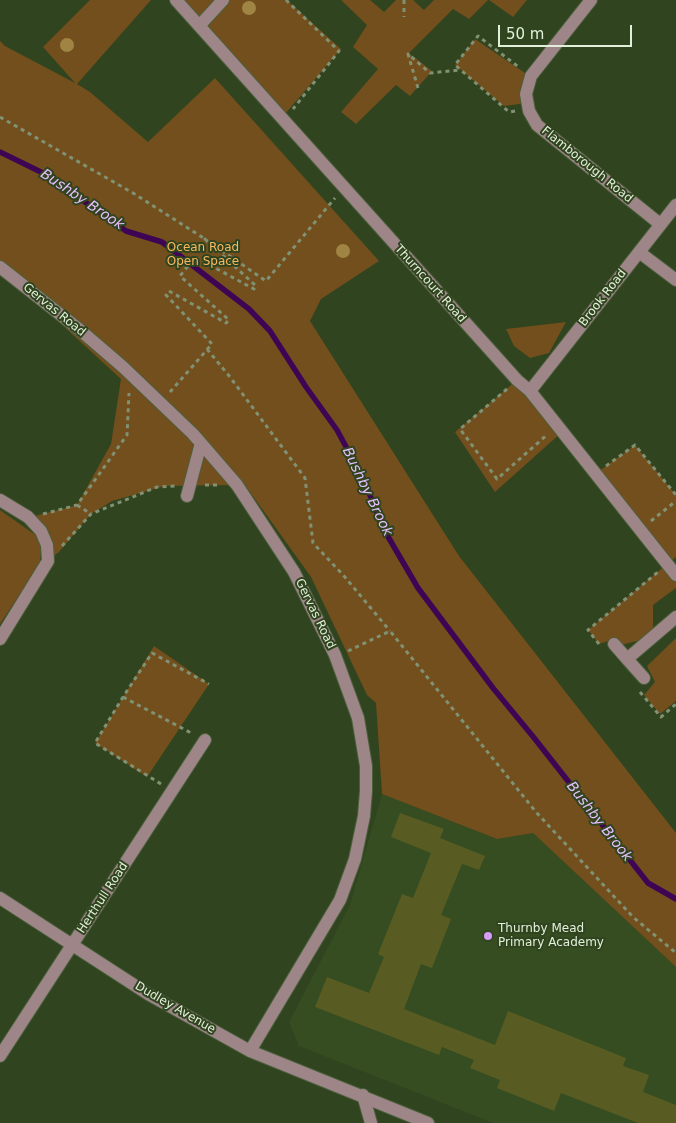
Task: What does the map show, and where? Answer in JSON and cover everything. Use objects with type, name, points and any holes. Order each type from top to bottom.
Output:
[{"type":"street","name":"Thurncourt Road","points":[[176,0],[517,380],[530,391],[676,575]]},
{"type":"street","points":[[200,25],[223,0]]},
{"type":"street","points":[[528,108],[526,94],[531,76],[591,0]]},
{"type":"street","name":"Flamborough Road","points":[[528,108],[537,125],[660,224]]},
{"type":"street","name":"Brook Road","points":[[530,391],[676,204]]},
{"type":"street","points":[[639,252],[676,280]]},
{"type":"street","name":"Gervas Road","points":[[0,267],[80,330],[130,374],[201,443],[237,485],[294,572],[336,655],[358,718],[363,742],[366,791],[361,837],[351,873],[340,900],[250,1051]]},
{"type":"street","points":[[189,491],[201,443]]},
{"type":"street","points":[[0,500],[28,517],[40,531],[47,545],[48,561],[0,639]]},
{"type":"street","points":[[627,659],[676,617]]},
{"type":"street","points":[[614,644],[644,678]]},
{"type":"street","name":"Herthull Road","points":[[0,1056],[205,740]]},
{"type":"street","name":"Dudley Avenue","points":[[0,898],[71,946],[148,994],[250,1051],[363,1095],[428,1123]]},
{"type":"street","points":[[363,1095],[371,1123]]},
{"type":"path","points":[[284,121],[339,51],[286,0]]},
{"type":"path","points":[[404,0],[404,17]]},
{"type":"path","points":[[528,108],[509,112],[454,65],[478,36],[531,76]]},
{"type":"path","points":[[418,88],[408,54],[430,73],[460,70]]},
{"type":"path","points":[[0,117],[133,193],[206,239],[266,281],[344,188]]},
{"type":"path","points":[[167,395],[212,344],[166,295],[169,291],[226,323],[229,320],[180,276],[195,257],[254,289],[256,286],[206,239]]},
{"type":"path","points":[[207,349],[305,478],[314,543],[390,631],[536,812],[633,917],[676,953]]},
{"type":"path","points":[[28,517],[77,505],[127,435],[130,374]]},
{"type":"path","points":[[517,380],[460,429],[497,479],[557,426]]},
{"type":"path","points":[[595,474],[635,445],[676,495]]},
{"type":"path","points":[[48,561],[91,514],[156,486],[189,491],[237,485]]},
{"type":"path","points":[[640,530],[676,500]]},
{"type":"path","points":[[77,505],[91,514]]},
{"type":"path","points":[[336,655],[390,631]]},
{"type":"path","points":[[172,790],[95,743],[152,653],[209,684]]},
{"type":"path","points":[[123,697],[205,740]]},
{"type":"shaded area","name":"Thurnby Mead Primary Academy","points":[[382,794],[497,839],[533,833],[676,967],[676,1123],[493,1123],[299,1046],[289,1022],[350,905]]},
{"type":"green space","name":"Ocean Road Open Space","points":[[90,0],[151,0],[77,84],[90,92],[148,142],[215,78],[379,261],[321,299],[310,321],[459,556],[676,833],[676,967],[533,833],[497,839],[382,794],[376,703],[367,695],[311,577],[242,481],[237,485],[165,486],[112,501],[91,514],[59,552],[48,561],[31,517],[77,505],[111,444],[121,379],[0,268],[0,41],[5,46],[75,83],[43,47]]},
{"type":"green space","points":[[176,0],[287,0],[341,49],[285,114]]},
{"type":"green space","points":[[341,0],[370,0],[384,12],[396,0],[413,0],[424,10],[434,0],[488,0],[469,19],[453,9],[409,53],[432,71],[410,96],[396,85],[356,124],[341,112],[378,69],[353,47],[367,25]]},
{"type":"green space","points":[[489,0],[527,0],[513,17]]},
{"type":"green space","points":[[475,39],[528,75],[527,103],[504,106],[455,65]]},
{"type":"green space","points":[[566,322],[549,353],[530,358],[514,346],[506,329]]},
{"type":"green space","points":[[517,380],[562,432],[495,492],[455,432]]},
{"type":"green space","points":[[635,445],[676,495],[676,557],[668,564],[676,575],[676,588],[653,605],[653,637],[621,645],[611,640],[599,644],[588,630],[667,564],[595,474]]},
{"type":"green space","points":[[0,510],[37,536],[41,548],[40,564],[0,624]]},
{"type":"green space","points":[[676,638],[676,701],[660,714],[644,695],[655,682],[647,666]]},
{"type":"green space","points":[[154,646],[209,684],[147,777],[95,743]]},
{"type":"building","points":[[400,813],[444,829],[440,838],[485,856],[479,870],[462,864],[441,915],[451,919],[432,968],[421,964],[404,1009],[495,1045],[508,1011],[626,1058],[623,1066],[649,1075],[643,1092],[676,1105],[676,1123],[638,1123],[561,1093],[554,1111],[497,1088],[500,1080],[470,1068],[474,1060],[442,1047],[439,1055],[315,1007],[327,977],[369,993],[384,957],[378,954],[402,894],[413,898],[431,853],[391,837]]},
{"type":"waterway","name":"Bushby Brook","points":[[0,152],[47,175],[126,231],[162,242],[249,309],[270,331],[306,387],[337,430],[364,480],[383,528],[418,588],[493,688],[648,883],[676,899]]},
{"type":"place","name":"Thurnby Mead Primary Academy","points":[[488,936]]}]
